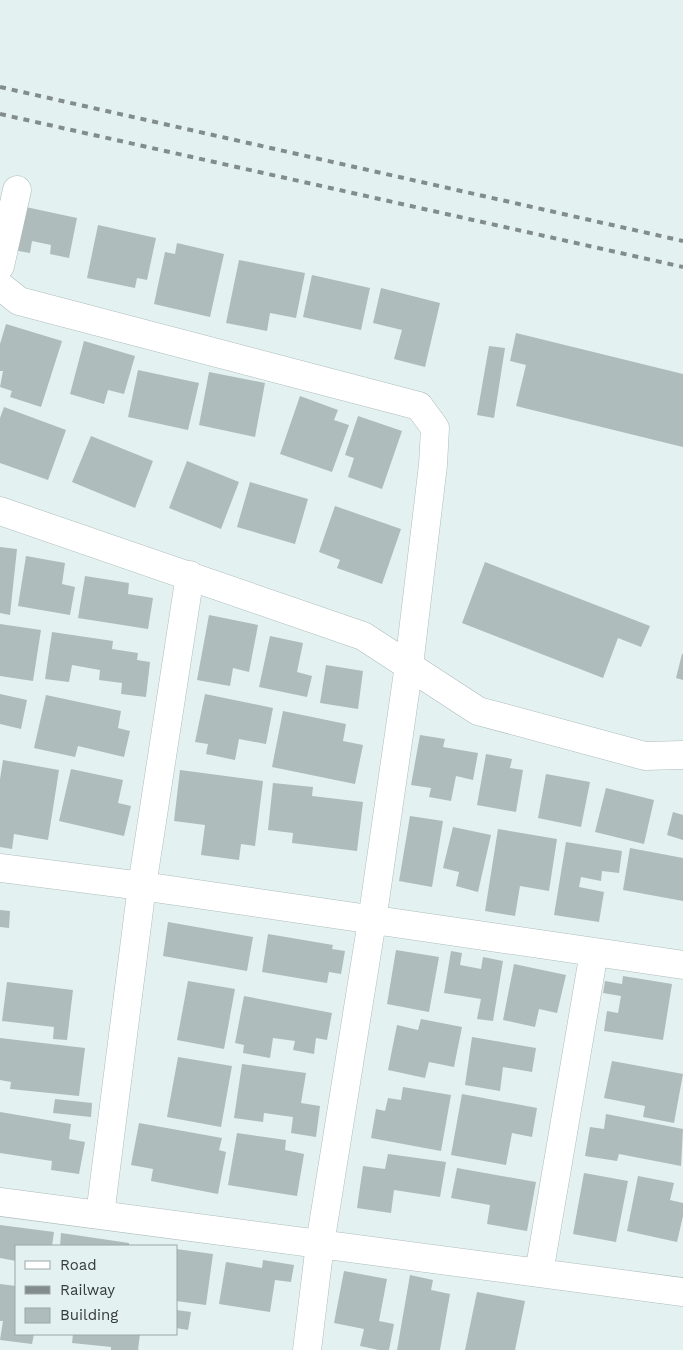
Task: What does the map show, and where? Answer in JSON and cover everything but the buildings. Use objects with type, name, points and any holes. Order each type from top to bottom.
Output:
[{"type":"street","points":[[0,266],[17,190]]},
{"type":"street","points":[[0,286],[19,301],[419,406],[435,428],[433,465],[409,665],[372,921],[320,1244],[307,1350]]},
{"type":"street","points":[[0,511],[363,636],[478,711],[645,756],[683,755]]},
{"type":"street","points":[[100,1215],[142,886],[190,575]]},
{"type":"street","points":[[0,868],[142,886],[683,965]]},
{"type":"street","points":[[539,1273],[594,952]]},
{"type":"street","points":[[0,1202],[683,1292]]},
{"type":"railway","points":[[0,87],[683,241]]},
{"type":"railway","points":[[0,114],[683,267]]}]
